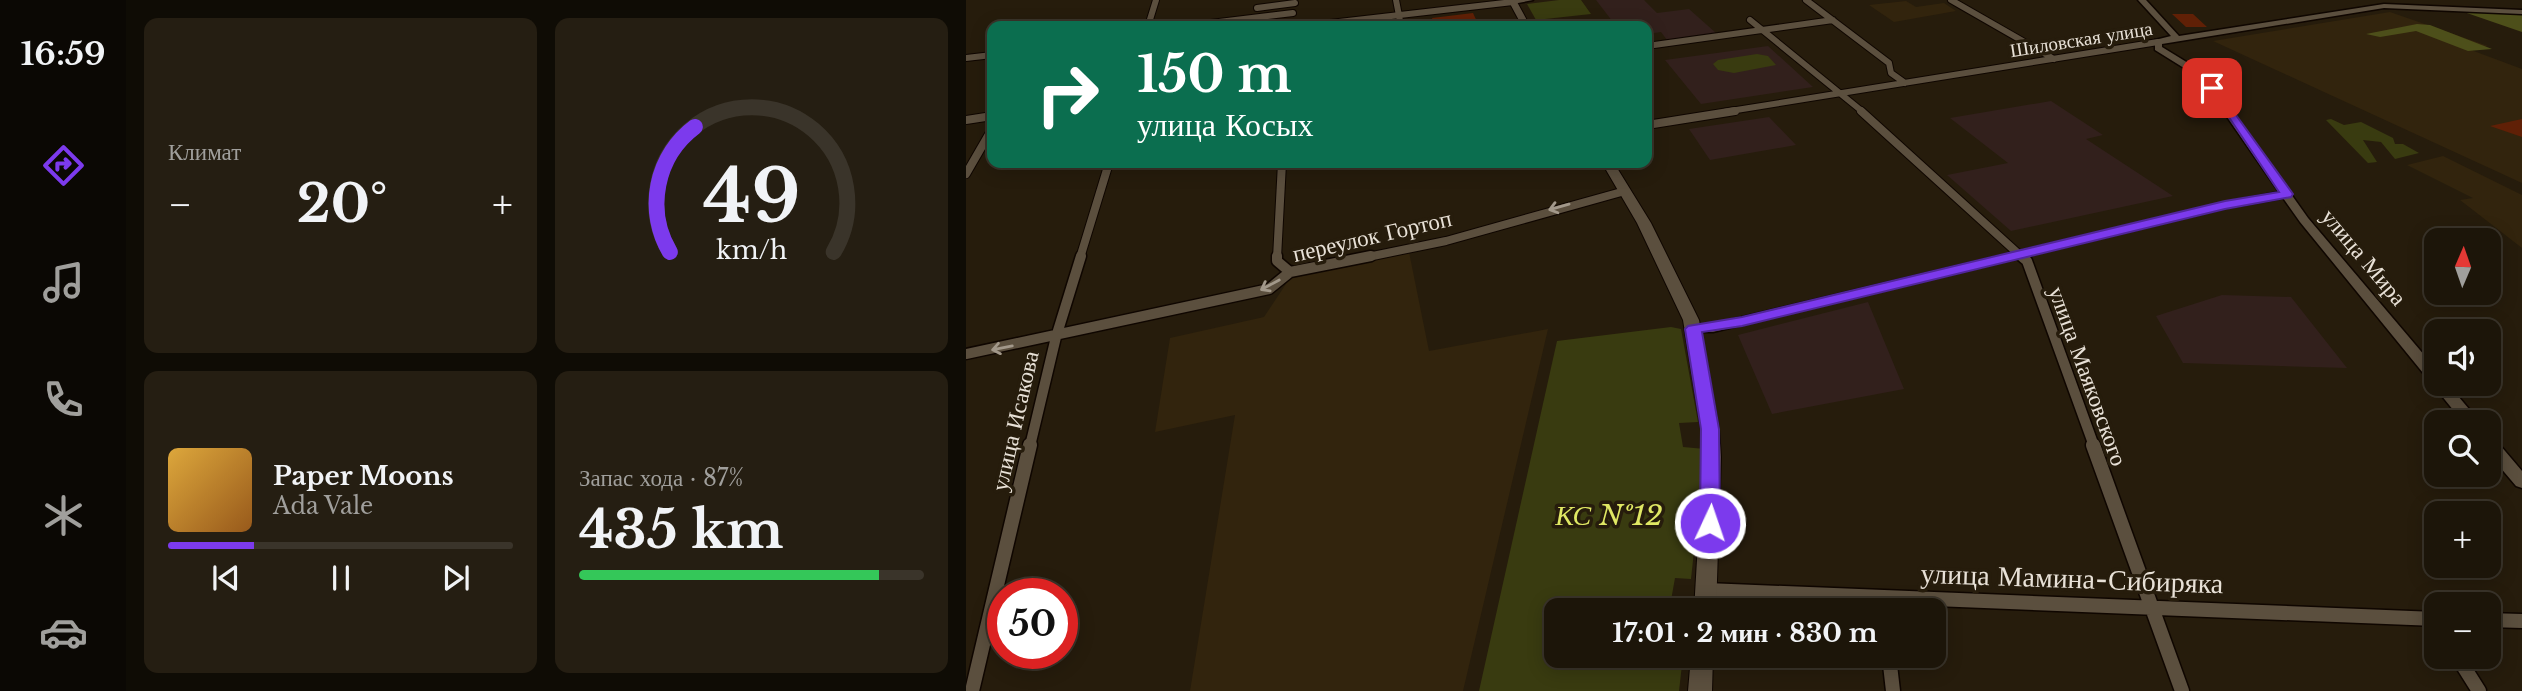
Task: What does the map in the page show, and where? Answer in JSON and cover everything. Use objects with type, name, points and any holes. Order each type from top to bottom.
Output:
[{"type":"main road","points":[[1513,1],[1523,21]]},
{"type":"main road","points":[[1611,168],[1675,284],[1693,329],[1710,429],[1712,457],[1706,598]]},
{"type":"main road","points":[[1699,691],[1701,668]]},
{"type":"street","points":[[1150,21],[1156,0]]},
{"type":"street","points":[[1396,0],[1400,21]]},
{"type":"street","points":[[1347,21],[1529,0]]},
{"type":"street","points":[[1806,0],[1889,63],[1891,73],[1905,83]]},
{"type":"street","points":[[1951,0],[2054,59]]},
{"type":"street","points":[[2142,0],[2175,36],[2174,39]]},
{"type":"street","points":[[1257,8],[1295,1],[1292,21]]},
{"type":"street","name":"Шиловская улица","points":[[1652,124],[2384,6],[2522,12]]},
{"type":"street","points":[[1227,21],[1293,13]]},
{"type":"street","name":"улица Маяковского","points":[[1750,20],[1841,93],[2021,254],[2028,264],[2182,691]]},
{"type":"street","points":[[1652,45],[1833,20]]},
{"type":"street","name":"улица Мира","points":[[2158,42],[2158,48],[2203,76],[2304,220],[2424,365]]},
{"type":"street","points":[[966,58],[987,56]]},
{"type":"street","points":[[966,120],[987,117]]},
{"type":"street","points":[[966,174],[987,138]]},
{"type":"street","name":"улица Исакова","points":[[972,691],[1056,337],[1107,168]]},
{"type":"street","points":[[1282,168],[1277,261],[1290,272]]},
{"type":"street","name":"переулок Гортоп","points":[[966,354],[1056,337],[1269,289],[1290,272],[1446,241],[1625,191]]},
{"type":"street","points":[[1693,329],[1723,326],[2232,204],[2287,194]]},
{"type":"street","points":[[2451,396],[2462,410]]},
{"type":"street","points":[[2501,457],[2522,482]]},
{"type":"street","name":"улица Мамина-Сибиряка","points":[[1706,590],[1808,598]]},
{"type":"street","name":"улица Мамина-Сибиряка","points":[[1946,604],[2150,606],[2424,619]]},
{"type":"street","points":[[2501,620],[2522,621]]},
{"type":"street","points":[[1890,668],[1892,691]]},
{"type":"street","points":[[2466,669],[2479,691]]},
{"type":"shaded area","points":[[1596,0],[1644,0],[1657,13],[1689,9],[1716,33],[1667,40],[1661,32],[1652,33],[1652,21],[1612,21]]},
{"type":"shaded area","points":[[1906,1],[1916,7],[1944,3],[1956,11],[1894,22],[1869,5]]},
{"type":"shaded area","points":[[2461,11],[2522,15],[2522,32]]},
{"type":"shaded area","points":[[2390,12],[2488,46],[2471,50],[2522,69],[2522,183],[2213,41]]},
{"type":"shaded area","points":[[2417,24],[2430,25],[2492,49],[2468,51],[2416,31],[2380,37],[2366,34]]},
{"type":"shaded area","points":[[1768,46],[1813,87],[1701,104],[1665,60]]},
{"type":"shaded area","points":[[2051,101],[2103,135],[2086,139],[2173,196],[2011,231],[1947,175],[2008,163],[1950,118]]},
{"type":"shaded area","points":[[1769,117],[1796,145],[1710,160],[1689,129]]},
{"type":"shaded area","points":[[2443,156],[2522,195],[2522,248],[2501,232],[2501,228],[2496,228],[2460,200],[2473,198],[2407,165]]},
{"type":"shaded area","points":[[1409,252],[1429,351],[1548,329],[1463,691],[1190,691],[1235,415],[1155,432],[1170,338],[1264,317],[1292,275]]},
{"type":"shaded area","points":[[2222,295],[2291,297],[2347,368],[2183,363],[2156,316]]},
{"type":"shaded area","points":[[1868,302],[1904,389],[1772,414],[1738,335]]},
{"type":"green space","points":[[1581,0],[1591,14],[1536,20],[1527,4]]},
{"type":"green space","points":[[1757,54],[1768,56],[1776,65],[1734,73],[1718,70],[1713,64],[1718,60]]},
{"type":"green space","points":[[2331,119],[2344,125],[2361,122],[2393,138],[2395,144],[2403,144],[2419,153],[2395,159],[2381,142],[2363,140],[2377,162],[2368,163],[2326,120]]},
{"type":"green space","name":"КС №12","points":[[1671,327],[1681,329],[1698,422],[1679,423],[1683,447],[1705,449],[1691,579],[1675,578],[1671,598],[1544,598],[1544,668],[1682,668],[1679,691],[1479,691],[1557,341]]},
{"type":"building","points":[[1473,13],[1477,21],[1433,21],[1432,18]]},
{"type":"building","points":[[2172,14],[2193,14],[2207,27],[2186,27]]},
{"type":"building","points":[[2522,119],[2522,137],[2490,126]]},
{"type":"route","points":[[1710,523],[1710,429],[1693,329],[1742,322],[2225,205],[2287,194],[2212,88]]}]
